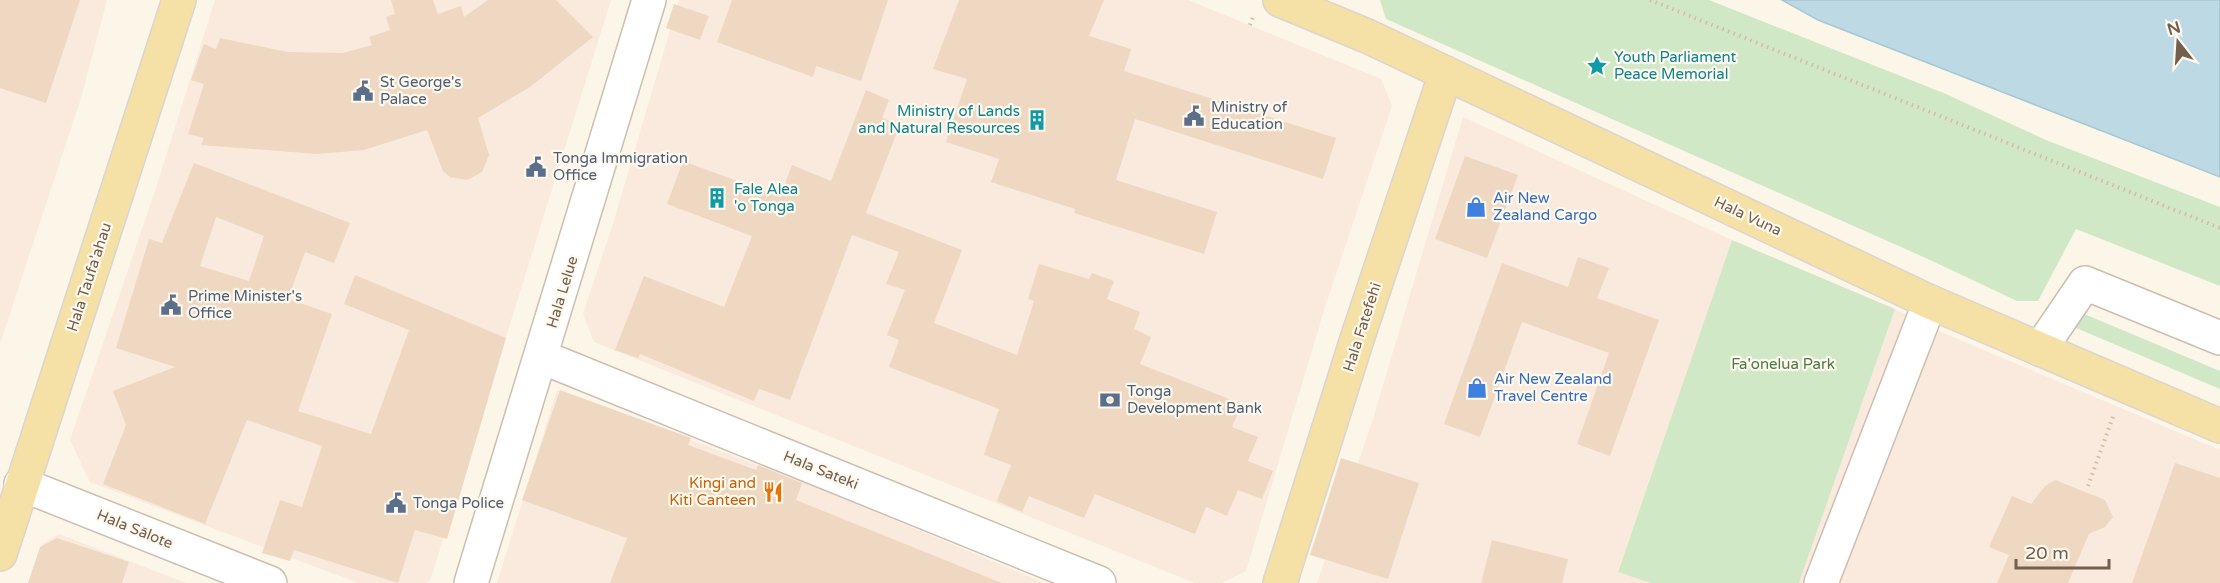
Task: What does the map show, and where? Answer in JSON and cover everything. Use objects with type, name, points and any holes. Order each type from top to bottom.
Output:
[{"type":"main road","name":"Hala Taufa'ahau","points":[[0,554],[11,480],[179,0]]},
{"type":"main road","name":"Hala Vuna","points":[[1280,0],[1446,73],[1930,302],[2220,426]]},
{"type":"main road","name":"Hala Fatefehi","points":[[1281,583],[1358,336],[1446,73]]},
{"type":"street","name":"Hala Lelue","points":[[471,583],[542,357],[649,0]]},
{"type":"street","points":[[2040,349],[2085,283],[2220,338]]},
{"type":"street","points":[[1821,583],[1930,302]]},
{"type":"street","name":"Hala Sateki","points":[[542,357],[1099,583]]},
{"type":"street","name":"Hala Sālote","points":[[11,480],[270,583]]},
{"type":"path","points":[[1650,0],[2220,228]]},
{"type":"path","points":[[2088,486],[2125,386]]},
{"type":"shaded area","points":[[0,0],[107,0],[81,98],[0,344]]},
{"type":"shaded area","points":[[215,0],[611,0],[430,581],[425,583],[358,583],[90,482],[70,440],[155,191]]},
{"type":"shaded area","points":[[679,0],[1188,0],[1381,79],[1392,106],[1325,307],[1246,571],[1222,583],[1195,583],[594,342],[583,314],[612,227]]},
{"type":"shaded area","points":[[1463,117],[1732,240],[1618,571],[1651,583],[1317,583],[1373,419]]},
{"type":"shaded area","points":[[1895,309],[1939,331],[2220,450],[2220,583],[1799,583]]},
{"type":"shaded area","points":[[557,390],[811,485],[1044,583],[497,583]]},
{"type":"shaded area","points":[[59,534],[186,583],[29,583],[42,544]]},
{"type":"green space","points":[[1380,0],[1709,0],[1946,94],[2046,140],[2220,207],[2220,286],[2076,229],[2038,301],[2017,301],[1928,259],[1386,19]]},
{"type":"green space","name":"Fa'onelua Park","points":[[1732,240],[1895,309],[1799,583],[1651,583],[1618,572]]},
{"type":"green space","points":[[2082,313],[2220,371],[2220,389],[2069,325]]},
{"type":"water","points":[[1782,0],[2220,0],[2220,177],[1818,20]]},
{"type":"building","points":[[0,0],[80,0],[46,103],[0,88]]},
{"type":"building","name":"St George's Palace","points":[[391,0],[433,0],[438,14],[461,6],[464,17],[488,0],[556,0],[593,37],[530,87],[478,118],[489,155],[482,172],[467,180],[450,177],[443,171],[427,130],[364,150],[317,154],[201,145],[204,138],[188,134],[204,84],[191,80],[204,44],[216,49],[220,38],[288,52],[343,53],[372,45],[369,37],[390,30],[386,17],[395,14]]},
{"type":"building","points":[[732,0],[888,0],[861,81],[816,66],[813,77],[717,42]]},
{"type":"building","points":[[959,0],[1104,0],[1089,36],[1131,49],[1124,71],[1336,138],[1323,179],[1135,119],[1116,180],[1217,212],[1204,254],[1074,213],[1075,209],[991,182],[999,159],[946,142],[967,79],[933,69]]},
{"type":"building","points":[[674,4],[709,16],[700,40],[666,28]]},
{"type":"building","points":[[866,90],[889,100],[882,118],[900,124],[866,213],[962,250],[934,323],[1017,355],[1034,301],[1028,299],[1039,264],[1089,279],[1092,273],[1114,281],[1107,299],[1140,312],[1134,329],[1151,337],[1140,364],[1242,404],[1232,427],[1258,437],[1248,461],[1273,471],[1262,499],[1238,490],[1227,516],[1206,507],[1195,534],[1095,494],[1084,518],[1029,496],[1022,512],[997,501],[1011,465],[984,455],[999,409],[889,367],[899,340],[887,335],[905,290],[886,284],[899,252],[852,235],[790,400],[759,389],[754,401],[640,354],[638,358],[615,350],[644,276],[724,307],[752,236],[667,204],[683,161],[780,197],[792,165],[831,181]]},
{"type":"building","name":"Air New Zealand Cargo","points":[[1465,156],[1518,175],[1487,258],[1435,239]]},
{"type":"building","points":[[194,163],[350,223],[334,263],[305,252],[288,299],[332,314],[298,411],[371,434],[409,330],[344,304],[355,275],[506,338],[447,539],[415,530],[398,583],[294,550],[290,561],[262,553],[280,500],[302,507],[322,446],[247,420],[205,524],[103,484],[126,425],[113,391],[175,367],[116,348],[149,239],[162,243]],"holes":[[[216,217],[264,236],[249,281],[200,266]]]},
{"type":"building","name":"Air New Zealand Travel Centre","points":[[1578,257],[1609,268],[1597,298],[1659,320],[1610,456],[1577,444],[1609,353],[1522,322],[1480,437],[1444,424],[1502,263],[1568,287]]},
{"type":"building","points":[[560,390],[691,438],[688,445],[756,470],[758,465],[802,483],[796,500],[1002,583],[610,583],[627,538],[522,500]]},
{"type":"building","points":[[1341,458],[1419,483],[1388,579],[1310,555]]},
{"type":"building","points":[[2175,463],[2220,478],[2220,583],[2132,583]]},
{"type":"building","points":[[2055,480],[2105,500],[2113,517],[2105,527],[2089,534],[2068,583],[1997,583],[2009,555],[1989,547],[2012,496],[2031,504],[2045,486]]},
{"type":"building","points":[[57,538],[129,562],[122,583],[28,583],[40,547]]},
{"type":"building","points":[[1492,540],[1568,559],[1562,583],[1481,583]]},
{"type":"place","name":"Youth Parliament Peace Memorial","points":[[1597,66]]},
{"type":"place","name":"St George's Palace","points":[[363,91]]},
{"type":"place","name":"Ministry of Education","points":[[1194,116]]},
{"type":"place","name":"Ministry of Lands and Natural Resources","points":[[1037,120]]},
{"type":"place","name":"Tonga Immigration Office","points":[[536,167]]},
{"type":"place","name":"Fale Alea 'o Tonga","points":[[717,198]]},
{"type":"place","name":"Air New Zealand Cargo","points":[[1476,207]]},
{"type":"place","name":"Prime Minister's Office","points":[[171,305]]},
{"type":"place","name":"Air New Zealand Travel Centre","points":[[1477,388]]},
{"type":"place","name":"Tonga Development Bank","points":[[1110,400]]},
{"type":"place","name":"Kingi and Kiti Canteen","points":[[773,492]]},
{"type":"place","name":"Tonga Police","points":[[396,503]]}]
